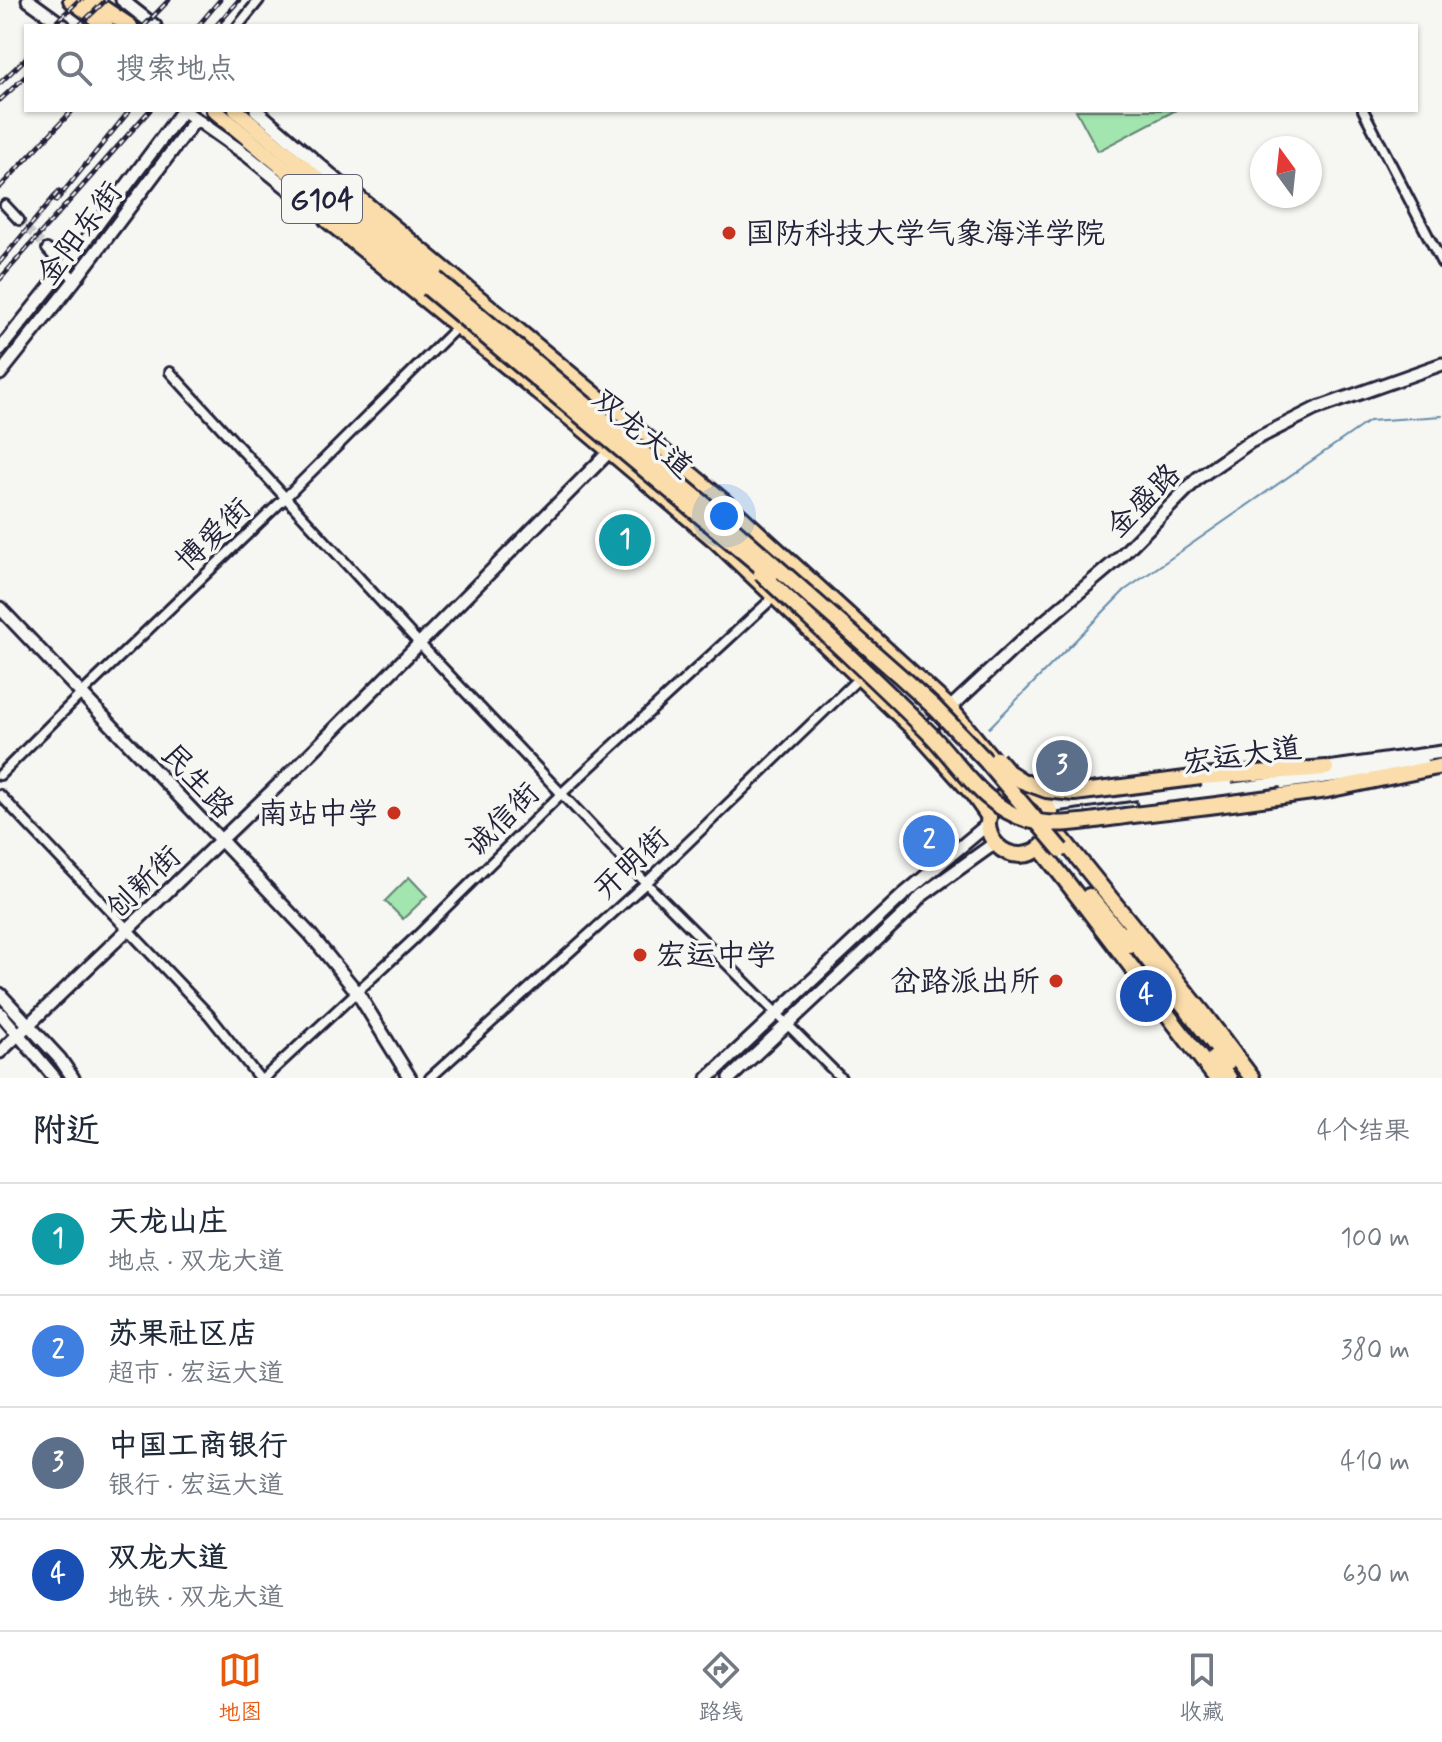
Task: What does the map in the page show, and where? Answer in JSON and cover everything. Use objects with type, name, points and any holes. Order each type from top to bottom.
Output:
[{"type":"highway","points":[[71,0],[103,24]]},
{"type":"highway","points":[[91,0],[127,24]]},
{"type":"highway","name":"双龙大道","points":[[217,112],[548,373],[729,525],[935,708],[986,761],[1061,850],[1241,1078]]},
{"type":"highway","name":"双龙大道","points":[[238,112],[432,284],[808,606],[914,702],[975,762],[1113,925],[1229,1078]]},
{"type":"highway","name":"双龙大道","points":[[344,186],[728,505],[950,708],[1018,791]]},
{"type":"highway","name":"双龙大道","points":[[327,220],[716,541],[920,735],[972,793],[988,820]]},
{"type":"highway","points":[[548,373],[622,426],[745,526],[915,679],[1008,772],[1022,781],[1046,790],[1075,793],[1201,777],[1326,768]]},
{"type":"highway","points":[[722,533],[931,734],[974,785],[1010,813],[1031,821],[1059,823],[1327,790],[1442,763]]},
{"type":"highway","points":[[1050,815],[1046,842],[1040,848],[1022,855],[1003,850],[990,834],[988,820],[992,807],[999,799],[1018,791],[1036,795],[1252,1078]]},
{"type":"highway","points":[[1040,848],[1216,1078]]},
{"type":"street","points":[[28,0],[61,24]]},
{"type":"street","points":[[122,0],[152,24]]},
{"type":"street","points":[[240,24],[259,0]]},
{"type":"street","name":"金阳东街","points":[[0,349],[182,112]]},
{"type":"street","points":[[186,112],[248,156],[327,220]]},
{"type":"street","points":[[1364,112],[1442,263]]},
{"type":"street","points":[[258,113],[344,186]]},
{"type":"street","name":"金阳东街","points":[[0,374],[196,119]]},
{"type":"street","points":[[5,205],[19,220]]},
{"type":"street","points":[[47,249],[75,280]]},
{"type":"street","name":"博爱街","points":[[0,775],[457,327]]},
{"type":"street","name":"金盛路","points":[[920,735],[1026,637],[1117,560],[1198,478],[1250,442],[1315,409],[1442,364]]},
{"type":"street","points":[[170,372],[419,643],[646,883],[841,1078]]},
{"type":"street","name":"创新街","points":[[0,1052],[319,745],[610,451]]},
{"type":"street","name":"诚信街","points":[[262,1078],[416,937],[562,793],[775,596]]},
{"type":"street","name":"民生路","points":[[0,608],[310,934],[357,992],[410,1078]]},
{"type":"street","name":"开明街","points":[[430,1078],[646,883],[860,677]]},
{"type":"street","name":"宏运大道","points":[[1050,815],[1326,768],[1442,752]]},
{"type":"street","name":"宏运大道","points":[[1050,815],[1442,763]]},
{"type":"street","points":[[0,795],[209,1015],[262,1078]]},
{"type":"street","points":[[708,1078],[903,895],[988,820]]},
{"type":"street","points":[[730,1078],[921,896],[995,843]]},
{"type":"street","points":[[0,994],[60,1059],[73,1078]]},
{"type":"street","points":[[0,1013],[55,1078]]},
{"type":"green space","points":[[1077,112],[1172,112],[1098,151]]},
{"type":"green space","points":[[409,877],[427,896],[403,919],[385,901]]},
{"type":"waterway","points":[[989,728],[1125,590],[1369,421],[1442,416]]},
{"type":"tunnel","points":[[19,220],[47,249]]},
{"type":"railway","points":[[54,24],[79,0]]},
{"type":"railway","points":[[81,24],[106,0]]},
{"type":"railway","points":[[146,24],[169,0]]},
{"type":"railway","points":[[200,24],[220,0]]},
{"type":"railway","points":[[218,24],[239,0]]},
{"type":"railway","points":[[0,83],[24,60]]},
{"type":"railway","points":[[0,100],[24,78]]},
{"type":"railway","points":[[0,187],[71,112]]},
{"type":"railway","points":[[56,201],[128,112]]},
{"type":"railway","points":[[0,279],[148,112]]},
{"type":"railway","points":[[0,262],[59,191]]},
{"type":"place","name":"国防科技大学气象海洋学院","points":[[729,233]]},
{"type":"place","name":"天龙山庄","points":[[625,540]]},
{"type":"place","name":"中国工商银行","points":[[1062,766]]},
{"type":"place","name":"南站中学","points":[[394,813]]},
{"type":"place","name":"苏果社区店","points":[[929,841]]},
{"type":"place","name":"宏运中学","points":[[640,955]]},
{"type":"place","name":"岔路派出所","points":[[1056,981]]},
{"type":"place","name":"双龙大道","points":[[1146,996]]}]
